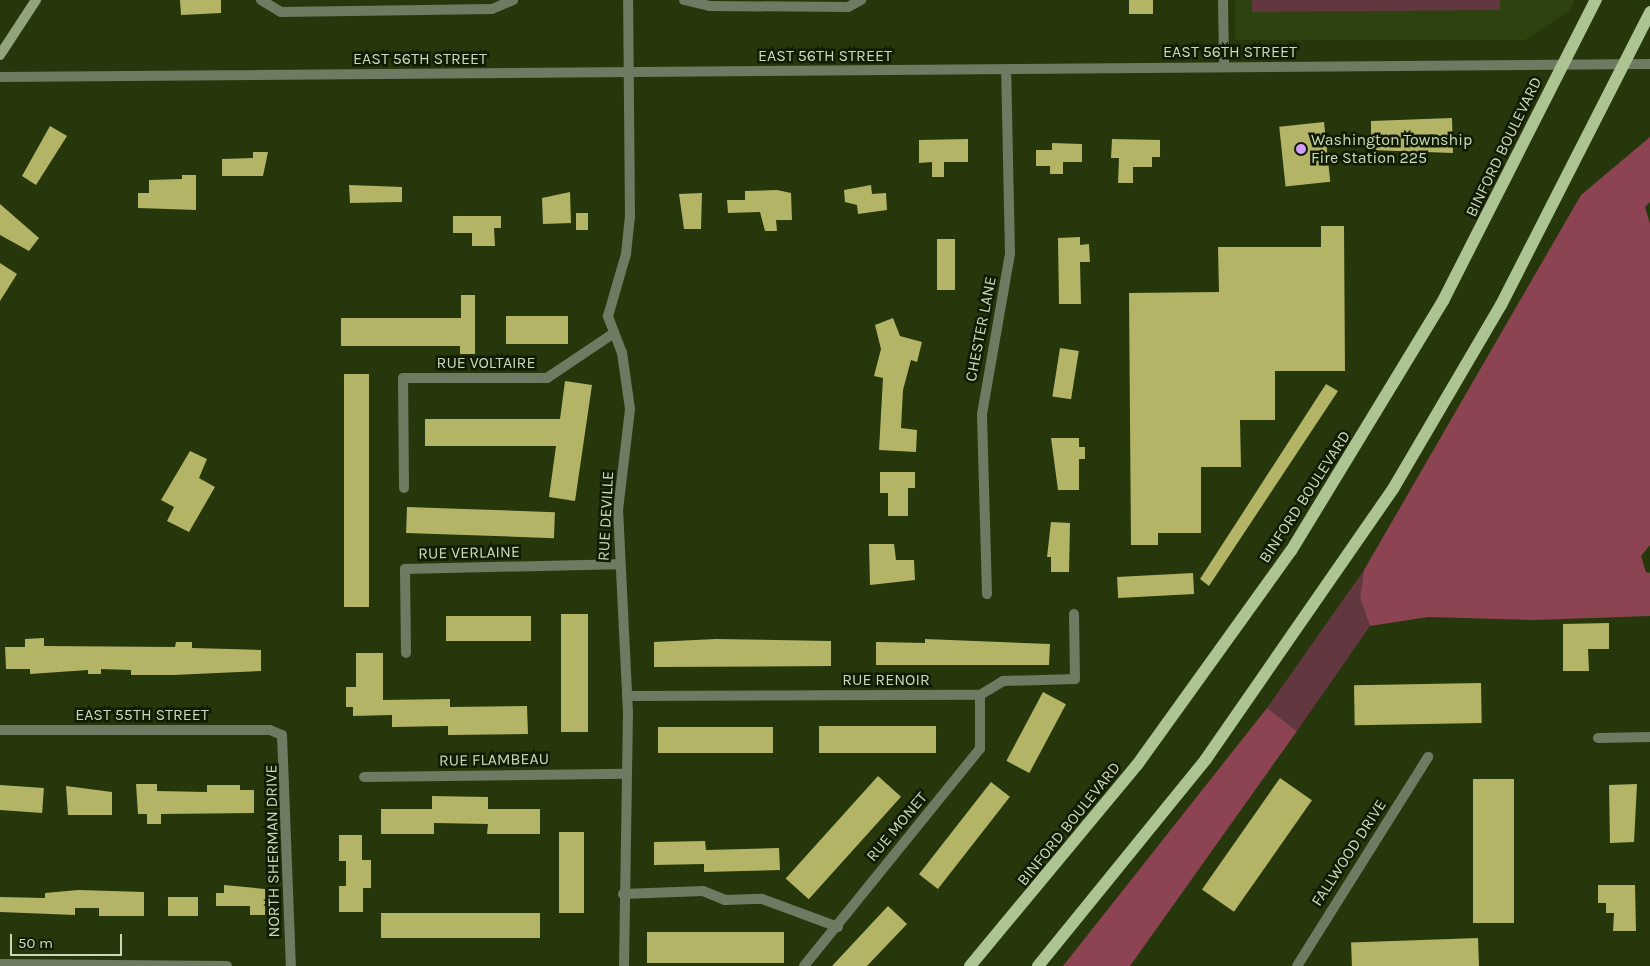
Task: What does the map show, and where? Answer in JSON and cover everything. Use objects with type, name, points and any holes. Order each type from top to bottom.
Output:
[{"type":"main road","points":[[0,55],[36,0]]},
{"type":"main road","name":"BINFORD BOULEVARD","points":[[970,966],[1137,765],[1291,550],[1439,307],[1596,0]]},
{"type":"main road","points":[[1038,966],[1206,759],[1376,514],[1501,305],[1650,12]]},
{"type":"street","points":[[261,0],[281,12],[492,9],[513,0]]},
{"type":"street","name":"RUE DEVILLE","points":[[624,966],[623,894],[627,696],[618,564],[618,510],[630,409],[629,381],[608,316],[626,254],[630,218],[627,73],[628,0]]},
{"type":"street","points":[[684,0],[709,6],[838,7],[861,0]]},
{"type":"street","points":[[1223,0],[1224,67]]},
{"type":"street","name":"EAST 56TH STREET","points":[[0,77],[1650,64]]},
{"type":"street","name":"CHESTER LANE","points":[[986,594],[982,414],[1010,247],[1006,70]]},
{"type":"street","name":"RUE VOLTAIRE","points":[[404,488],[403,378],[547,378],[614,333]]},
{"type":"street","name":"RUE VERLAINE","points":[[406,653],[405,569],[618,564]]},
{"type":"street","points":[[980,695],[1003,681],[1075,679],[1074,614]]},
{"type":"street","name":"RUE RENOIR","points":[[627,696],[980,695]]},
{"type":"street","name":"RUE MONET","points":[[804,966],[838,927],[980,749],[980,695]]},
{"type":"street","name":"EAST 55TH STREET","points":[[0,730],[270,730],[282,735]]},
{"type":"street","name":"NORTH SHERMAN DRIVE","points":[[282,735],[291,966]]},
{"type":"street","points":[[1598,738],[1650,737]]},
{"type":"street","name":"FALLWOOD DRIVE","points":[[1297,966],[1428,757]]},
{"type":"street","name":"RUE FLAMBEAU","points":[[364,777],[626,774]]},
{"type":"street","points":[[623,894],[703,891],[725,900],[762,899],[838,927]]},
{"type":"street","points":[[0,964],[227,966]]},
{"type":"shaded area","points":[[1235,0],[1575,0],[1569,11],[1525,40],[1235,40]]},
{"type":"shaded area","points":[[1252,0],[1500,0],[1500,10],[1252,12]]},
{"type":"shaded area","points":[[1650,137],[1650,202],[1645,207],[1650,224],[1650,545],[1641,556],[1646,572],[1650,573],[1650,616],[1534,620],[1428,617],[1370,626],[1360,598],[1364,570],[1581,195]]},
{"type":"shaded area","points":[[1364,570],[1360,598],[1370,626],[1297,731],[1267,708]]},
{"type":"shaded area","points":[[1267,708],[1297,731],[1130,966],[1063,966]]},
{"type":"building","points":[[180,0],[221,0],[221,13],[181,15]]},
{"type":"building","points":[[1129,0],[1153,0],[1153,14],[1129,14]]},
{"type":"building","points":[[1452,118],[1453,153],[1371,150],[1371,121]]},
{"type":"building","points":[[1324,122],[1330,182],[1286,186],[1279,127]]},
{"type":"building","points":[[50,126],[67,136],[36,185],[22,176]]},
{"type":"building","points":[[968,139],[968,162],[944,162],[944,177],[932,177],[932,162],[919,163],[919,140]]},
{"type":"building","points":[[1112,139],[1160,140],[1160,157],[1152,157],[1152,167],[1133,167],[1133,183],[1118,183],[1119,158],[1111,158]]},
{"type":"building","points":[[1052,143],[1082,144],[1082,162],[1063,162],[1063,174],[1050,174],[1050,166],[1036,166],[1036,150],[1052,150]]},
{"type":"building","points":[[253,152],[268,152],[263,176],[222,176],[222,159],[253,158]]},
{"type":"building","points":[[182,175],[196,175],[196,210],[138,208],[138,193],[149,193],[149,180],[182,179]]},
{"type":"building","points":[[349,185],[402,187],[402,202],[350,203]]},
{"type":"building","points":[[871,185],[872,194],[886,193],[887,210],[858,214],[857,205],[845,202],[844,190]]},
{"type":"building","points":[[777,190],[791,193],[792,220],[776,220],[777,231],[765,231],[760,212],[728,213],[727,200],[745,200],[745,191]]},
{"type":"building","points":[[570,192],[571,223],[543,224],[542,198]]},
{"type":"building","points":[[702,193],[701,229],[684,229],[679,194]]},
{"type":"building","points":[[0,204],[39,238],[29,251],[0,235]]},
{"type":"building","points":[[576,213],[588,213],[588,230],[576,230]]},
{"type":"building","points":[[453,216],[501,216],[501,228],[494,228],[495,246],[472,246],[472,233],[453,233]]},
{"type":"building","points":[[1321,226],[1344,226],[1345,371],[1275,371],[1275,420],[1240,420],[1241,467],[1201,467],[1201,533],[1158,533],[1158,545],[1131,545],[1129,293],[1219,292],[1218,247],[1321,247]]},
{"type":"building","points":[[1080,237],[1080,245],[1089,244],[1090,262],[1080,262],[1081,304],[1059,304],[1058,238]]},
{"type":"building","points":[[937,239],[955,239],[955,290],[937,290]]},
{"type":"building","points":[[0,263],[17,274],[0,301]]},
{"type":"building","points":[[461,295],[475,295],[475,354],[460,354],[460,346],[341,346],[341,318],[461,318]]},
{"type":"building","points":[[506,316],[568,316],[568,344],[506,344]]},
{"type":"building","points":[[893,318],[900,336],[922,342],[917,362],[911,360],[903,390],[901,428],[917,430],[916,452],[879,450],[883,378],[874,376],[881,349],[875,325]]},
{"type":"building","points":[[1060,348],[1079,351],[1071,399],[1052,396]]},
{"type":"building","points":[[344,374],[369,374],[369,607],[344,607]]},
{"type":"building","points":[[565,381],[592,385],[575,501],[549,497],[556,446],[425,446],[425,419],[560,419]]},
{"type":"building","points":[[1326,384],[1338,391],[1209,586],[1200,579]]},
{"type":"building","points":[[1051,438],[1079,438],[1079,447],[1085,447],[1085,459],[1079,459],[1079,490],[1058,490]]},
{"type":"building","points":[[190,451],[207,459],[199,478],[215,487],[189,532],[167,521],[174,507],[161,500]]},
{"type":"building","points":[[880,472],[915,472],[915,488],[908,488],[908,516],[888,516],[888,493],[880,493]]},
{"type":"building","points":[[407,507],[555,512],[554,538],[406,533]]},
{"type":"building","points":[[1051,522],[1070,523],[1069,572],[1051,572],[1051,557],[1047,557]]},
{"type":"building","points":[[869,544],[894,544],[896,560],[914,560],[915,580],[870,585]]},
{"type":"building","points":[[1193,573],[1194,594],[1118,598],[1117,577]]},
{"type":"building","points":[[561,614],[588,614],[588,732],[561,732]]},
{"type":"building","points":[[446,616],[531,616],[531,641],[446,641]]},
{"type":"building","points":[[1609,623],[1609,649],[1588,649],[1589,671],[1563,671],[1563,624]]},
{"type":"building","points":[[44,638],[44,646],[175,647],[176,642],[192,642],[192,648],[261,650],[261,671],[131,675],[131,670],[101,669],[101,674],[88,674],[88,670],[30,674],[30,669],[6,669],[5,647],[25,647],[25,639]]},
{"type":"building","points":[[716,639],[831,641],[831,666],[654,667],[654,642]]},
{"type":"building","points":[[925,639],[1050,644],[1049,665],[876,665],[876,642],[925,643]]},
{"type":"building","points":[[356,653],[383,653],[383,700],[450,699],[450,707],[527,706],[528,734],[448,735],[448,726],[392,727],[392,715],[353,716],[353,707],[346,707],[346,687],[356,687]]},
{"type":"building","points":[[1481,683],[1482,723],[1355,725],[1354,685]]},
{"type":"building","points":[[1043,692],[1066,704],[1029,773],[1006,761]]},
{"type":"building","points":[[819,726],[936,726],[936,753],[819,753]]},
{"type":"building","points":[[658,727],[773,727],[773,753],[658,753]]},
{"type":"building","points":[[878,776],[901,797],[809,899],[786,879]]},
{"type":"building","points":[[1280,778],[1312,800],[1234,912],[1202,889]]},
{"type":"building","points":[[1473,779],[1514,779],[1514,923],[1473,923]]},
{"type":"building","points":[[991,782],[1010,797],[938,889],[919,874]]},
{"type":"building","points":[[136,784],[157,784],[157,791],[207,792],[207,785],[240,785],[240,790],[254,790],[254,813],[161,814],[161,824],[147,824],[147,814],[138,814]]},
{"type":"building","points":[[1637,784],[1634,842],[1610,843],[1609,785]]},
{"type":"building","points":[[0,785],[44,788],[42,813],[0,810]]},
{"type":"building","points":[[66,786],[112,792],[112,815],[68,815]]},
{"type":"building","points":[[432,796],[488,797],[488,809],[540,809],[540,834],[487,834],[488,824],[434,823],[434,834],[381,834],[381,809],[432,809]]},
{"type":"building","points":[[559,832],[584,832],[584,913],[559,913]]},
{"type":"building","points":[[339,835],[362,835],[362,860],[371,860],[371,888],[363,888],[363,912],[339,912],[339,886],[346,886],[346,861],[339,861]]},
{"type":"building","points":[[705,841],[706,850],[779,848],[780,870],[704,872],[704,864],[654,865],[654,842]]},
{"type":"building","points":[[224,885],[265,889],[265,915],[250,915],[250,906],[216,906],[216,893],[224,893]]},
{"type":"building","points":[[1598,885],[1635,885],[1636,931],[1613,931],[1614,913],[1606,913],[1606,903],[1598,903]]},
{"type":"building","points":[[78,890],[144,892],[144,916],[99,916],[99,908],[75,908],[75,915],[0,912],[0,897],[45,898],[45,893]]},
{"type":"building","points":[[168,897],[198,897],[198,916],[168,916]]},
{"type":"building","points":[[888,906],[907,924],[867,966],[832,966]]},
{"type":"building","points":[[381,913],[540,913],[540,938],[381,938]]},
{"type":"building","points":[[647,932],[784,932],[784,963],[647,963]]},
{"type":"building","points":[[1478,938],[1479,966],[1352,966],[1351,942]]},
{"type":"place","name":"Washington Township Fire Station 225","points":[[1301,149]]}]
